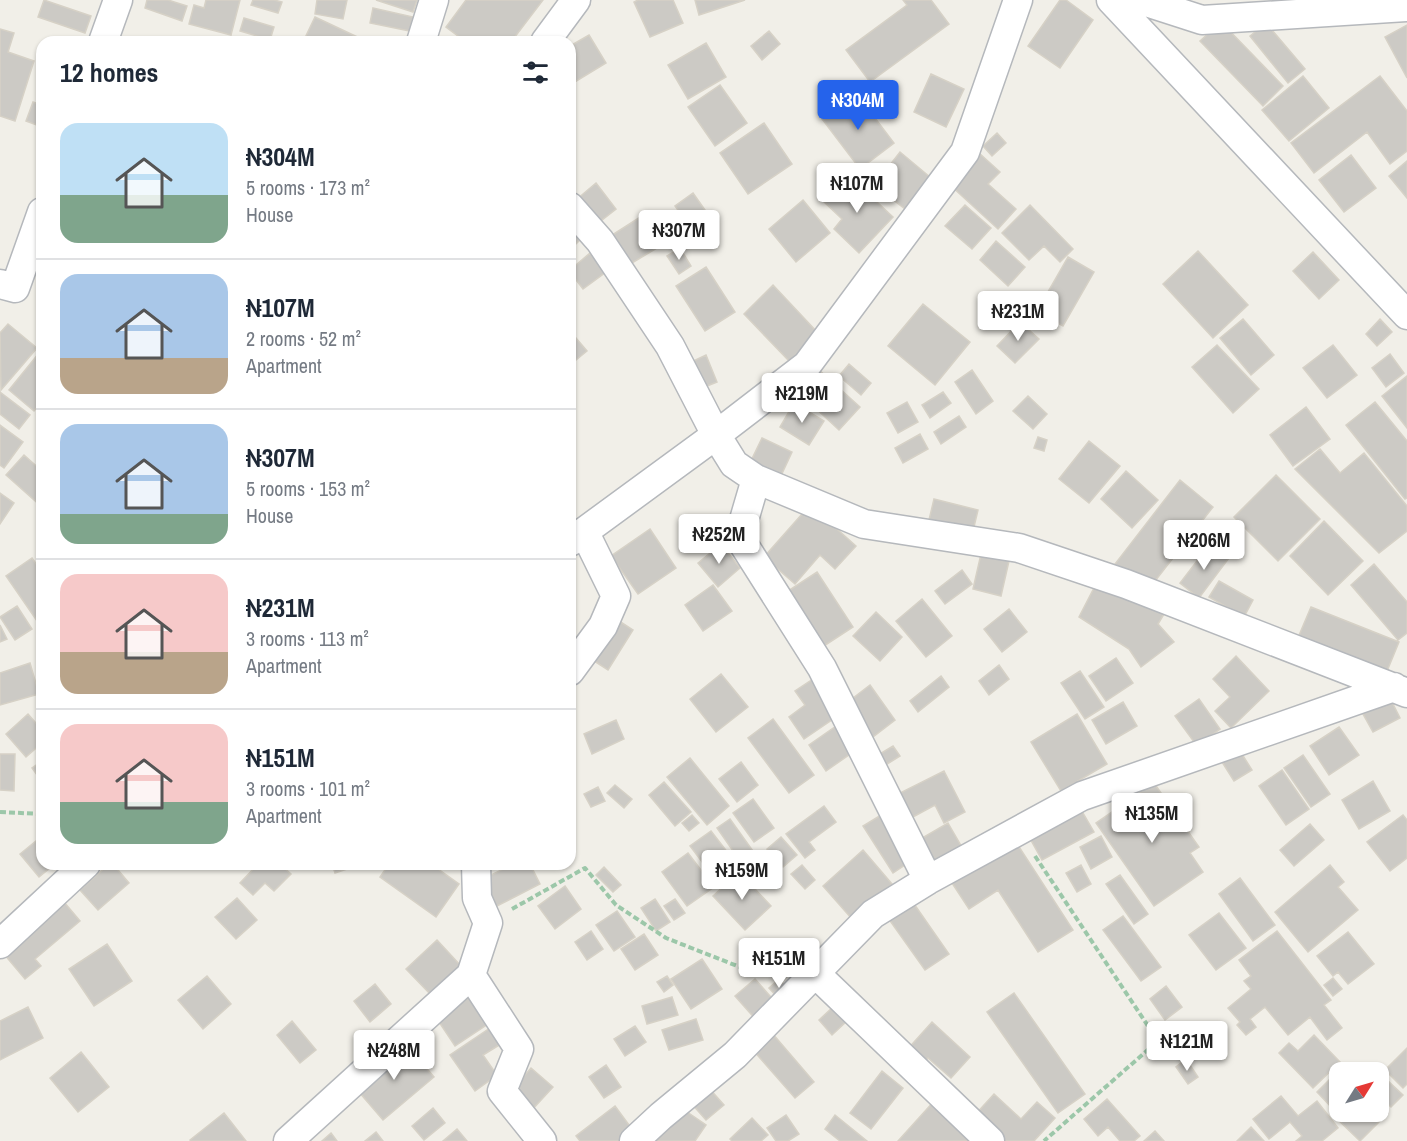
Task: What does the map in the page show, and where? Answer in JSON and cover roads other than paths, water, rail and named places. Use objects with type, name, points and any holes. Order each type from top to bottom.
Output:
[{"type":"street","points":[[105,36],[118,0]]},
{"type":"street","points":[[423,36],[434,0]]},
{"type":"street","points":[[549,36],[576,0]]},
{"type":"street","points":[[576,663],[603,626],[616,596],[577,537],[807,365],[965,152],[1018,0]]},
{"type":"street","points":[[1112,0],[1407,315]]},
{"type":"street","points":[[1140,0],[1202,20],[1407,7]]},
{"type":"street","points":[[576,214],[600,241],[670,346],[716,435],[734,464],[756,479],[864,524],[1019,548],[1126,584],[1401,690]]},
{"type":"street","points":[[0,284],[15,288],[36,229]]},
{"type":"street","points":[[756,479],[738,537],[822,668],[928,880]]},
{"type":"street","points":[[634,1141],[735,1055],[873,914],[928,880],[1082,796],[1401,690]]},
{"type":"street","points":[[0,944],[80,870]]},
{"type":"street","points":[[288,1141],[471,975],[488,923],[477,898],[476,870]]},
{"type":"street","points":[[471,975],[519,1049],[502,1091],[542,1141]]},
{"type":"street","points":[[807,983],[990,1141]]}]
